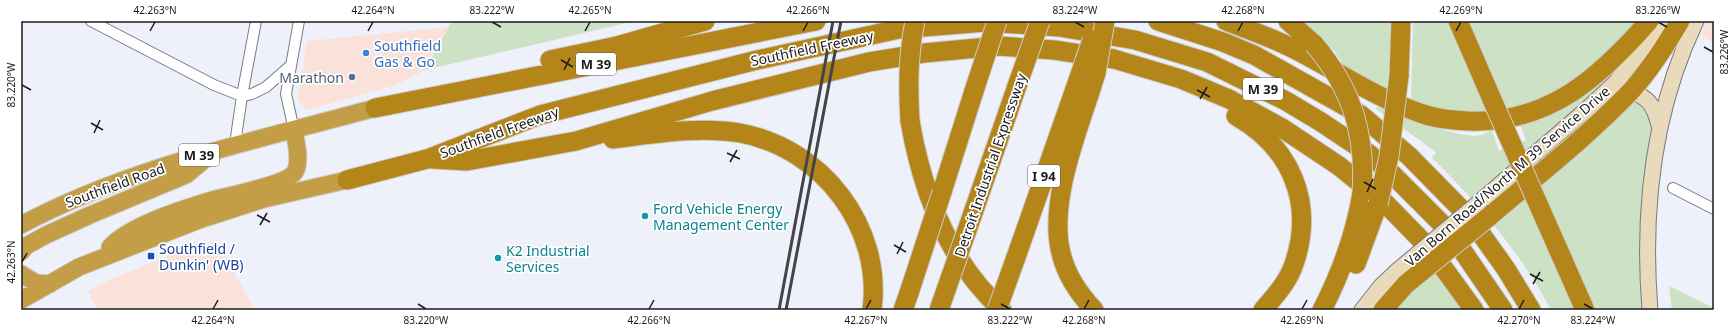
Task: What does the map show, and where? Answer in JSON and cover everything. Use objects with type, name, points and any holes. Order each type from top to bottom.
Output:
[{"type":"highway","points":[[375,108],[394,95],[617,46],[703,21]]},
{"type":"highway","name":"Southfield Freeway","points":[[375,108],[816,21]]},
{"type":"highway","points":[[915,21],[910,45],[907,83],[910,121],[923,180],[944,232],[970,274],[1002,310]]},
{"type":"highway","points":[[906,301],[997,21]]},
{"type":"highway","name":"Detroit Industrial Expressway","points":[[939,310],[1040,21]]},
{"type":"highway","name":"I 94","points":[[997,310],[1015,260],[1082,94],[1099,21]]},
{"type":"highway","points":[[1094,310],[1080,295],[1071,279],[1060,252],[1058,222],[1060,195],[1082,94],[1096,73],[1105,21]]},
{"type":"highway","name":"M 39","points":[[1158,21],[1223,42],[1254,55],[1361,116],[1409,156],[1469,217],[1506,269],[1531,310]]},
{"type":"highway","points":[[1226,21],[1295,49],[1382,96],[1420,113],[1446,120],[1481,121],[1513,118],[1541,110],[1569,95],[1597,75],[1649,21]]},
{"type":"highway","points":[[1288,21],[1314,44],[1331,64],[1346,90],[1356,117],[1362,142],[1362,193],[1358,219],[1346,258],[1322,310]]},
{"type":"highway","points":[[1333,310],[1356,262],[1378,204],[1389,156],[1399,76],[1401,21]]},
{"type":"highway","points":[[1448,21],[1461,45],[1482,77]]},
{"type":"highway","points":[[1458,21],[1585,310]]},
{"type":"highway","points":[[1384,310],[1402,277],[1487,207],[1571,147],[1624,86],[1666,45],[1680,21]]},
{"type":"highway","name":"Southfield Freeway","points":[[348,180],[427,159],[540,115],[757,60],[899,29],[986,22],[1060,27],[1135,40],[1207,62],[1286,100],[1321,122],[1369,154],[1393,175],[1449,231],[1503,310]]},
{"type":"highway","points":[[427,159],[466,161],[576,140],[712,101],[833,71],[924,53],[999,46],[1054,50],[1114,59],[1181,79],[1229,100],[1282,128],[1339,166],[1385,203],[1429,248],[1474,310]]},
{"type":"highway","points":[[976,49],[1050,56],[1109,66],[1135,73],[1198,97],[1237,116],[1265,135],[1281,155],[1291,173],[1299,193],[1302,216],[1300,238],[1294,265],[1282,288],[1263,310]]},
{"type":"highway","name":"Southfield Road","points":[[21,225],[46,211],[82,196],[216,150],[375,108]]},
{"type":"highway","points":[[99,259],[115,242],[147,223],[210,201],[285,180],[295,171],[297,166],[297,148],[294,130]]},
{"type":"highway","points":[[576,140],[585,142],[677,132],[711,130],[740,133],[761,138],[799,156],[823,174],[838,191],[852,212],[864,236],[871,260],[874,283],[872,310]]},
{"type":"highway","points":[[21,252],[26,246],[46,235],[186,175],[216,150]]},
{"type":"highway","name":"M 39","points":[[21,300],[79,267],[214,215],[264,199],[348,180]]},
{"type":"highway","points":[[21,274],[36,283],[50,284]]},
{"type":"main road","name":"Van Born Road/North M 39 Service Drive","points":[[1624,86],[1664,21]]},
{"type":"main road","points":[[1650,310],[1647,230],[1659,125],[1672,78],[1696,21]]},
{"type":"main road","points":[[1624,86],[1648,100],[1655,108],[1659,125]]},
{"type":"main road","name":"Van Born Road/North M 39 Service Drive","points":[[1362,310],[1381,286],[1402,277]]},
{"type":"street","points":[[91,21],[214,85],[242,96],[252,94],[266,87],[290,66]]},
{"type":"street","points":[[235,144],[256,21]]},
{"type":"street","points":[[294,130],[286,94],[298,21]]},
{"type":"street","points":[[1673,188],[1714,209]]},
{"type":"shaded area","points":[[1705,21],[1714,21],[1714,42],[1702,36]]},
{"type":"shaded area","points":[[448,27],[425,70],[396,85],[307,110],[298,100],[307,41]]},
{"type":"shaded area","points":[[216,240],[255,310],[98,310],[88,291],[110,280],[163,258]]},
{"type":"green space","points":[[452,21],[635,21],[425,70]]},
{"type":"green space","points":[[1303,21],[1391,21],[1388,90],[1344,66],[1335,52]]},
{"type":"green space","points":[[1413,21],[1640,21],[1603,60],[1545,100],[1485,115],[1432,108],[1411,100]]},
{"type":"green space","points":[[1598,81],[1623,103],[1635,99],[1647,109],[1652,126],[1641,218],[1640,251],[1644,310],[1551,310],[1526,269],[1498,230],[1466,193],[1432,158],[1436,152],[1376,109],[1378,105],[1429,125],[1459,134],[1471,136],[1481,135],[1492,130],[1499,151],[1526,140],[1520,124]]},
{"type":"green space","points":[[1435,270],[1462,310],[1392,310],[1402,298]]},
{"type":"green space","points":[[1669,286],[1714,308],[1714,310],[1672,310]]},
{"type":"railway","points":[[779,310],[833,21]]},
{"type":"railway","points":[[786,310],[841,21]]},
{"type":"place","name":"Southfield Gas & Go","points":[[366,53]]},
{"type":"place","name":"Marathon","points":[[352,77]]},
{"type":"place","name":"Ford Vehicle Energy Management Center","points":[[645,216]]},
{"type":"place","name":"Southfield / Dunkin' (WB)","points":[[151,256]]},
{"type":"place","name":"K2 Industrial Services","points":[[498,258]]}]
